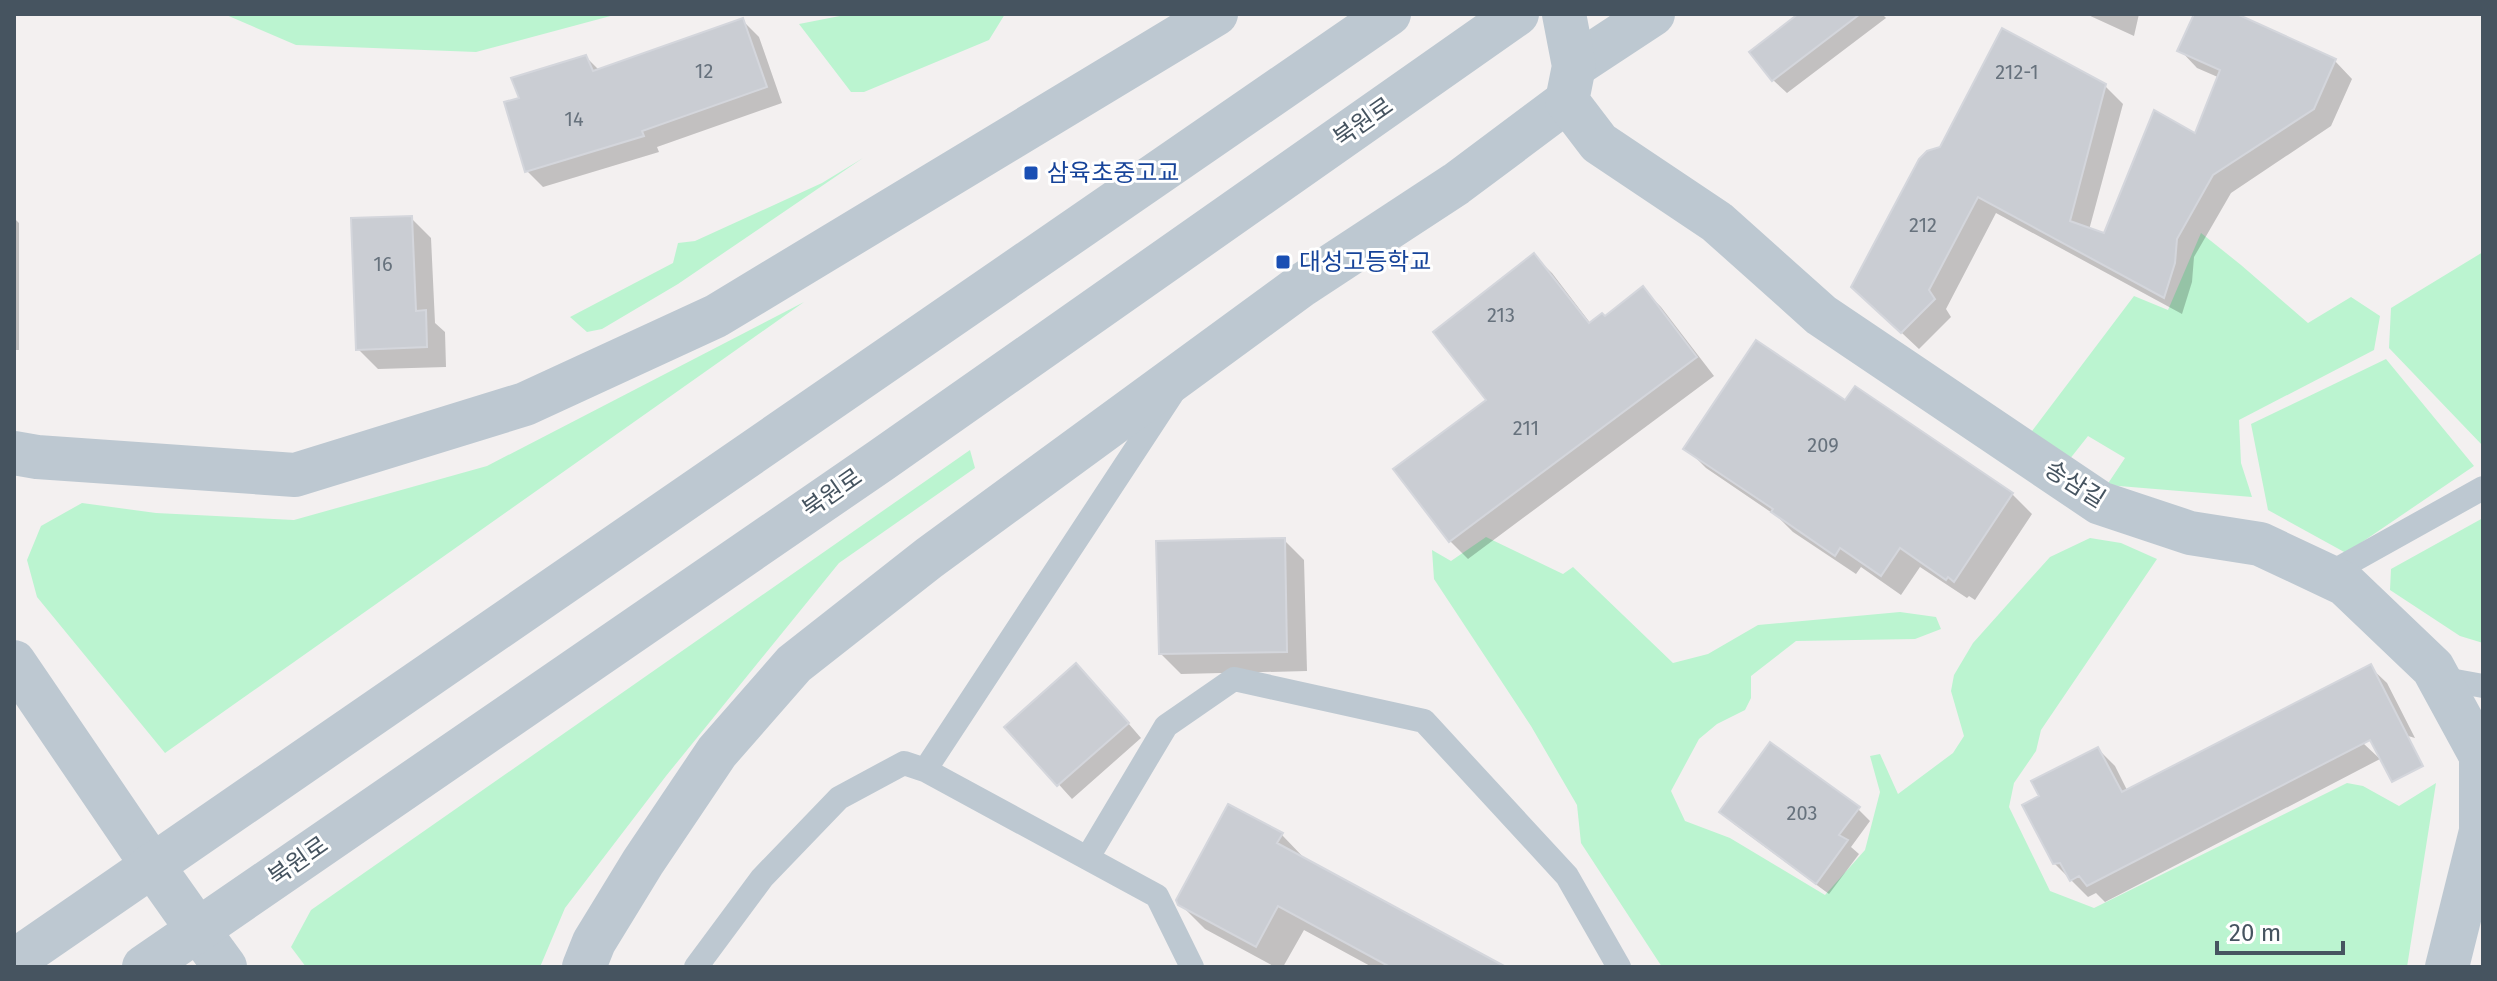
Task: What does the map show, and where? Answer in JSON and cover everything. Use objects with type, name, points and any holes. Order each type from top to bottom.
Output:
[{"type":"street","points":[[22,460],[295,475],[525,404],[716,316],[1216,14]]},
{"type":"street","points":[[14,961],[1389,14]]},
{"type":"street","name":"북원로","points":[[144,967],[880,461],[1517,14]]},
{"type":"street","name":"송삼길","points":[[1564,14],[1570,83],[1599,143],[1717,222],[1821,315],[2100,503],[2190,533],[2260,544],[2345,584],[2433,668],[2481,756],[2481,831],[2447,967]]},
{"type":"street","points":[[584,967],[610,915],[717,752],[794,664],[929,558],[1302,285],[1456,184],[1653,14]]},
{"type":"street","points":[[14,662],[225,967]]},
{"type":"lane","points":[[925,770],[1187,371]]},
{"type":"lane","points":[[2327,575],[2483,488]]},
{"type":"lane","points":[[2439,678],[2483,686]]},
{"type":"lane","points":[[1088,857],[1166,726],[1234,679],[1424,721],[1567,876],[1619,967]]},
{"type":"lane","points":[[696,967],[762,878],[839,798],[904,763],[925,770],[1157,896],[1192,967]]},
{"type":"green space","points":[[224,14],[618,14],[476,52],[296,45]]},
{"type":"green space","points":[[850,14],[1005,14],[989,40],[864,92],[851,92],[799,24]]},
{"type":"green space","points":[[863,158],[678,284],[602,329],[587,332],[570,317],[673,263],[678,243],[695,241],[822,183]]},
{"type":"green space","points":[[2201,233],[2308,323],[2351,297],[2380,316],[2374,350],[2239,420],[2241,463],[2252,497],[2107,485],[2125,458],[2088,436],[2069,460],[2029,435],[2134,296],[2168,310]]},
{"type":"green space","points":[[2483,252],[2483,446],[2389,348],[2391,308]]},
{"type":"green space","points":[[804,302],[165,753],[37,597],[27,560],[41,526],[82,503],[156,513],[294,520],[487,466]]},
{"type":"green space","points":[[2386,359],[2474,466],[2346,553],[2268,510],[2251,424]]},
{"type":"green space","points":[[970,450],[975,468],[839,563],[666,776],[565,908],[540,967],[306,967],[291,947],[311,910]]},
{"type":"green space","points":[[2483,518],[2483,643],[2460,636],[2390,590],[2391,569]]},
{"type":"green space","points":[[1486,537],[1563,574],[1573,567],[1673,663],[1708,654],[1758,625],[1900,612],[1936,617],[1941,629],[1915,639],[1796,641],[1751,676],[1751,698],[1745,710],[1717,724],[1699,739],[1671,791],[1685,821],[1730,838],[1825,895],[1865,850],[1880,792],[1870,756],[1880,754],[1898,794],[1953,753],[1964,736],[1951,691],[1954,675],[1973,643],[2050,557],[2090,538],[2121,543],[2157,559],[2041,730],[2036,751],[2014,783],[2009,807],[2050,891],[2094,908],[2347,783],[2363,786],[2399,806],[2436,783],[2407,967],[1662,967],[1581,843],[1577,805],[1531,726],[1434,579],[1432,550],[1451,561]]},
{"type":"building","points":[[1798,14],[1860,14],[1772,81],[1749,52]]},
{"type":"building","points":[[2194,14],[2237,14],[2336,59],[2314,109],[2213,175],[2177,239],[2175,263],[2164,298],[1978,197],[1929,290],[1935,299],[1901,333],[1851,287],[1919,159],[1927,151],[1940,147],[2002,28],[2106,84],[2070,221],[2104,233],[2154,110],[2195,133],[2220,70],[2177,51]]},
{"type":"building","points":[[743,18],[767,87],[642,131],[644,136],[525,172],[504,102],[519,98],[511,78],[586,55],[593,71]]},
{"type":"building","points":[[412,216],[416,311],[426,310],[427,347],[356,350],[351,218]]},
{"type":"building","points":[[1534,253],[1589,323],[1602,313],[1605,316],[1643,286],[1697,357],[1449,542],[1393,469],[1486,400],[1433,332]]},
{"type":"building","points":[[1756,340],[1845,400],[1855,386],[2013,493],[1954,582],[1948,577],[1946,580],[1900,548],[1881,576],[1840,548],[1835,556],[1771,512],[1773,509],[1683,449]]},
{"type":"building","points":[[1285,538],[1287,652],[1159,654],[1156,541]]},
{"type":"building","points":[[1076,663],[1129,723],[1057,786],[1004,727]]},
{"type":"building","points":[[2371,664],[2423,766],[2392,782],[2370,740],[2087,886],[2079,876],[2070,881],[2060,863],[2053,864],[2022,805],[2039,796],[2031,781],[2098,747],[2122,792]]},
{"type":"building","points":[[1770,742],[1860,807],[1839,835],[1848,840],[1816,884],[1719,812]]},
{"type":"building","points":[[1228,804],[1283,833],[1277,843],[1506,967],[1390,967],[1278,906],[1256,947],[1178,905],[1176,900]]},
{"type":"place","name":"삼육초중고교","points":[[1031,173]]},
{"type":"place","name":"대성고등학교","points":[[1283,262]]}]
